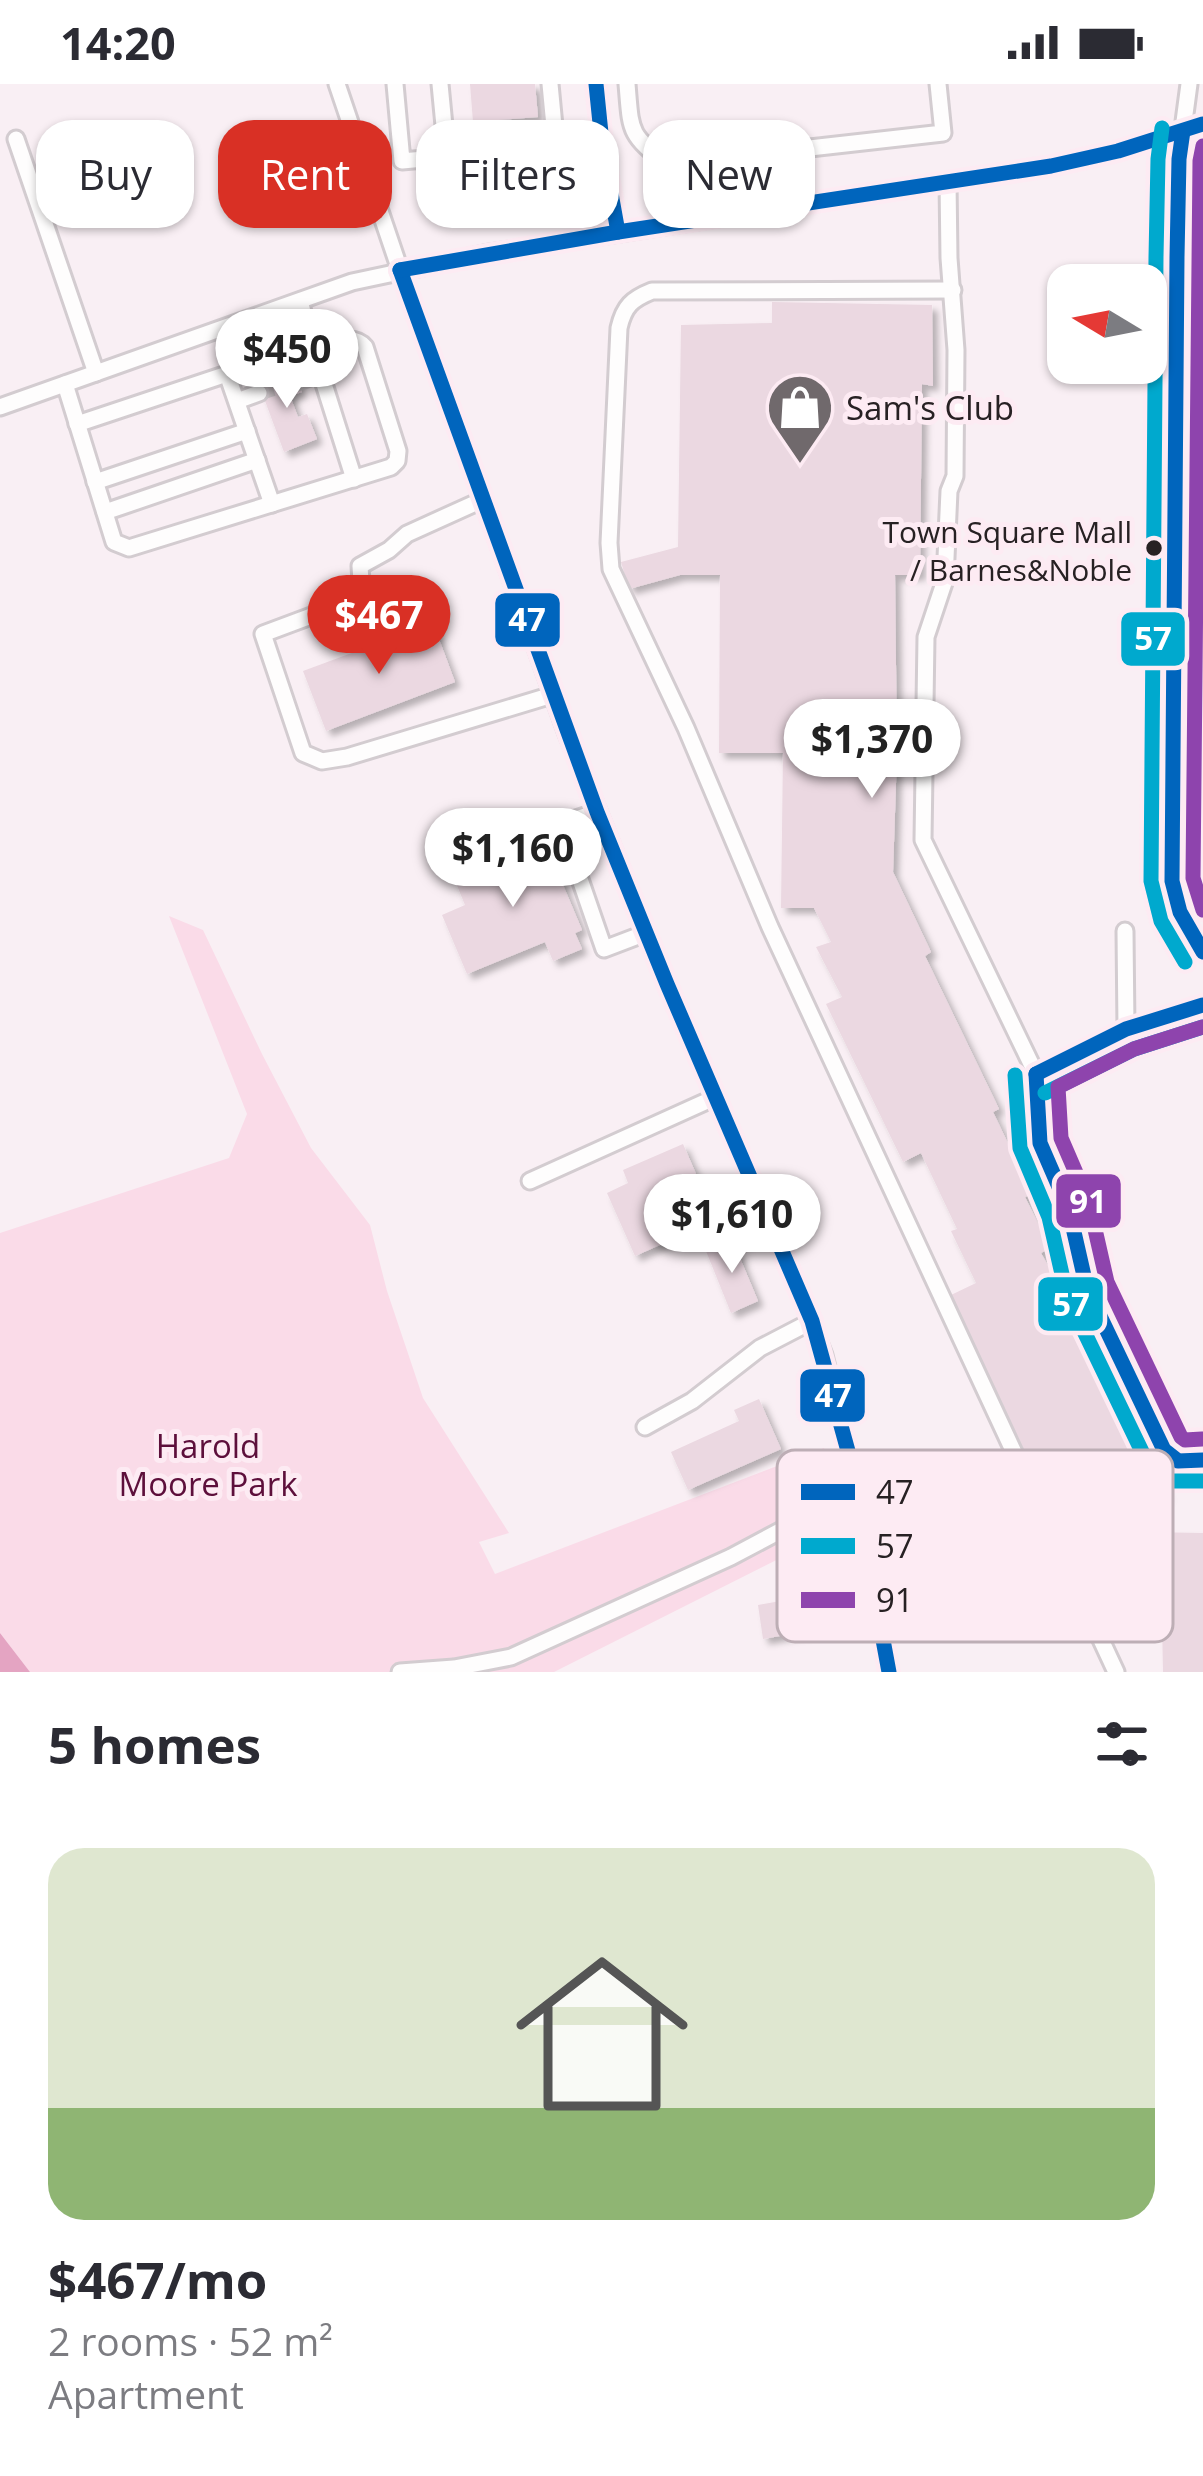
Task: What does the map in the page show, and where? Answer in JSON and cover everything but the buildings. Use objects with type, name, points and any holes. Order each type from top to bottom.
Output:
[{"type":"street","points":[[337,84],[597,812],[812,1321],[833,1384],[847,1450]]},
{"type":"street","points":[[395,84],[402,161],[416,160]]},
{"type":"street","points":[[440,84],[443,120]]},
{"type":"street","points":[[550,84],[553,120]]},
{"type":"street","points":[[596,84],[600,120]]},
{"type":"street","points":[[627,84],[630,128],[643,144]]},
{"type":"street","points":[[815,147],[943,133],[938,84]]},
{"type":"street","points":[[1189,84],[1179,159],[1177,257],[1174,888],[1180,912],[1203,952]]},
{"type":"street","points":[[815,201],[1051,166],[1203,124]]},
{"type":"street","points":[[16,139],[96,373]]},
{"type":"street","points":[[948,181],[956,350],[955,476],[949,491],[945,580],[926,637],[923,840],[1036,1074],[1040,1143],[1069,1210],[1087,1289],[1164,1450]]},
{"type":"street","points":[[617,228],[618,232]]},
{"type":"street","points":[[0,407],[352,282],[643,228]]},
{"type":"street","points":[[1177,257],[1203,250]]},
{"type":"street","points":[[953,290],[652,291],[634,298],[623,310],[619,328],[609,543],[611,568],[686,728],[770,927],[1012,1450]]},
{"type":"street","points":[[300,301],[354,479]]},
{"type":"street","points":[[65,384],[77,424],[114,542],[129,548],[391,467],[398,451],[365,347],[352,339],[77,424]]},
{"type":"street","points":[[227,374],[272,504]]},
{"type":"street","points":[[295,382],[320,374]]},
{"type":"street","points":[[237,401],[259,393]]},
{"type":"street","points":[[1175,429],[1203,428]]},
{"type":"street","points":[[95,482],[247,430]]},
{"type":"street","points":[[105,512],[257,460]]},
{"type":"street","points":[[482,500],[407,534],[360,566],[362,597],[263,634],[303,753],[322,760],[347,758],[553,695]]},
{"type":"street","points":[[1174,578],[1203,577]]},
{"type":"street","points":[[597,812],[561,824],[604,949],[646,933]]},
{"type":"street","points":[[1174,888],[1203,889]]},
{"type":"street","points":[[1125,931],[1126,1029]]},
{"type":"street","points":[[1036,1074],[1126,1029],[1203,1005]]},
{"type":"street","points":[[530,1181],[716,1096]]},
{"type":"street","points":[[645,1427],[692,1402],[760,1348],[812,1321]]},
{"type":"street","points":[[1173,1456],[1203,1460]]},
{"type":"street","points":[[400,1672],[511,1657],[777,1532]]},
{"type":"street","points":[[884,1642],[889,1672]]},
{"type":"street","points":[[1101,1642],[1115,1672]]},
{"type":"green space","name":"Harold Moore Park","points":[[169,916],[203,930],[311,1148],[370,1225],[423,1398],[509,1533],[479,1542],[495,1574],[777,1466],[777,1560],[554,1672],[30,1672],[0,1633],[0,1233],[229,1158],[247,1114]]},
{"type":"shaded area","points":[[0,1633],[30,1672],[0,1672]]},
{"type":"tunnel","points":[[259,393],[294,382]]},
{"type":"transit line","name":"47","points":[[596,84],[618,232]]},
{"type":"transit line","name":"47","points":[[400,270],[1051,166],[1203,124]]},
{"type":"transit line","name":"57","points":[[1162,128],[1156,257],[1151,881],[1161,921],[1185,962]]},
{"type":"transit line","name":"47","points":[[1183,131],[1177,257],[1172,881],[1180,912],[1203,952]]},
{"type":"transit line","name":"91","points":[[1203,146],[1193,878],[1203,910]]},
{"type":"transit line","name":"47","points":[[400,270],[597,812],[812,1321],[848,1450]]},
{"type":"transit line","name":"47","points":[[1036,1074],[1126,1029],[1203,1005]]},
{"type":"transit line","name":"57","points":[[1045,1093],[1134,1049],[1203,1027]]},
{"type":"transit line","name":"91","points":[[1202,1439],[1181,1437],[1107,1282],[1089,1203],[1061,1138],[1058,1087],[1134,1049],[1203,1027]]},
{"type":"transit line","name":"47","points":[[1036,1074],[1040,1143],[1069,1210],[1087,1289],[1164,1450]]},
{"type":"transit line","name":"57","points":[[1015,1075],[1020,1148],[1049,1217],[1067,1296],[1141,1450]]},
{"type":"transit line","name":"47","points":[[1173,1457],[1203,1460]]},
{"type":"transit line","name":"57","points":[[1173,1481],[1203,1481]]},
{"type":"transit line","name":"47","points":[[883,1642],[889,1672]]},
{"type":"place","name":"Sam's Club","points":[[800,466]]},
{"type":"place","name":"Town Square Mall / Barnes&Noble","points":[[1154,548]]}]
